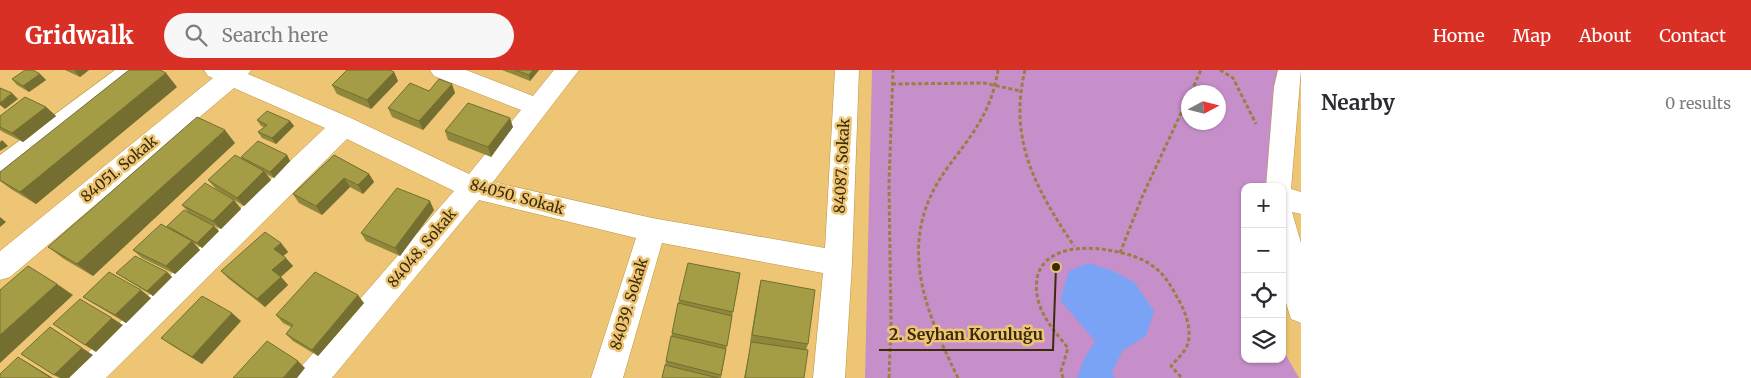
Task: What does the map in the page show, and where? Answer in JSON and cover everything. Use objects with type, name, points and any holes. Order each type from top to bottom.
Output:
[{"type":"street","points":[[0,169],[132,70]]},
{"type":"street","name":"84048. Sokak","points":[[312,378],[473,188],[567,70]]},
{"type":"street","name":"84087. Sokak","points":[[829,378],[838,263],[846,70]]},
{"type":"street","name":"84050. Sokak","points":[[229,72],[473,188],[652,230],[838,263]]},
{"type":"street","name":"84051. Sokak","points":[[0,268],[229,72]]},
{"type":"street","points":[[455,72],[537,107]]},
{"type":"street","points":[[1279,183],[1292,83]]},
{"type":"street","points":[[84,378],[344,126]]},
{"type":"street","points":[[1286,199],[1301,203]]},
{"type":"street","points":[[1284,228],[1301,310]]},
{"type":"street","name":"84039. Sokak","points":[[607,378],[652,230]]},
{"type":"path","points":[[889,378],[891,324],[888,184],[893,70]]},
{"type":"path","points":[[958,378],[926,306],[919,271],[922,218],[932,188],[983,123],[996,86],[998,70]]},
{"type":"path","points":[[1026,70],[1020,91],[1020,121],[1027,161],[1052,214],[1074,246]]},
{"type":"path","points":[[1194,85],[1200,70]]},
{"type":"path","points":[[1220,70],[1234,78],[1258,128]]},
{"type":"path","points":[[892,84],[907,86],[984,83],[1020,91]]},
{"type":"path","points":[[1120,253],[1142,197],[1181,113]]},
{"type":"path","points":[[1063,378],[1061,371],[1068,348],[1047,322],[1037,297],[1038,271],[1048,256],[1074,246],[1098,247],[1152,264],[1170,284],[1185,308],[1187,345],[1171,366],[1182,378]]},
{"type":"shaded area","points":[[872,70],[1301,70],[1279,120],[1275,183],[1241,183],[1241,363],[1286,363],[1286,355],[1299,378],[865,378]]},
{"type":"water","points":[[1088,263],[1111,270],[1134,282],[1154,311],[1146,336],[1123,350],[1112,372],[1115,378],[1077,378],[1084,359],[1095,341],[1060,300],[1069,271]]},
{"type":"building","points":[[25,70],[33,70],[40,74],[23,86],[12,79]]},
{"type":"building","points":[[129,70],[160,70],[166,73],[20,192],[0,180],[0,172]]},
{"type":"building","points":[[347,70],[390,70],[394,72],[367,100],[332,85]]},
{"type":"building","points":[[515,70],[533,70],[529,75]]},
{"type":"building","points":[[439,79],[452,84],[419,121],[388,108],[410,83],[429,91]]},
{"type":"building","points":[[0,88],[12,93],[0,103]]},
{"type":"building","points":[[25,97],[46,107],[12,133],[0,127],[0,116]]},
{"type":"building","points":[[468,103],[510,118],[488,147],[445,131]]},
{"type":"building","points":[[267,111],[290,121],[272,138],[258,132],[267,125],[257,120]]},
{"type":"building","points":[[197,117],[225,130],[77,264],[48,247]]},
{"type":"building","points":[[258,141],[287,155],[270,172],[241,157]]},
{"type":"building","points":[[235,155],[264,171],[237,198],[208,180]]},
{"type":"building","points":[[334,155],[369,174],[358,185],[344,178],[316,206],[293,194]]},
{"type":"building","points":[[205,183],[234,200],[213,221],[182,205]]},
{"type":"building","points":[[397,188],[430,201],[395,248],[361,233]]},
{"type":"building","points":[[184,210],[214,226],[197,243],[167,226]]},
{"type":"building","points":[[161,224],[192,241],[166,266],[133,250]]},
{"type":"building","points":[[265,232],[281,243],[274,249],[286,258],[272,270],[281,277],[257,299],[221,271]]},
{"type":"building","points":[[135,256],[167,272],[147,291],[116,273]]},
{"type":"building","points":[[688,263],[740,273],[733,312],[679,300]]},
{"type":"building","points":[[28,266],[57,284],[0,335],[0,290]]},
{"type":"building","points":[[109,272],[141,290],[115,315],[83,297]]},
{"type":"building","points":[[315,272],[358,295],[312,350],[286,334],[293,325],[276,315]]},
{"type":"building","points":[[761,280],[815,290],[808,344],[752,335]]},
{"type":"building","points":[[202,296],[232,313],[192,357],[161,338]]},
{"type":"building","points":[[80,299],[112,318],[85,345],[53,324]]},
{"type":"building","points":[[678,303],[732,316],[727,346],[672,333]]},
{"type":"building","points":[[50,327],[82,348],[54,375],[21,354]]},
{"type":"building","points":[[671,336],[726,349],[721,375],[666,361]]},
{"type":"building","points":[[267,341],[298,361],[283,378],[233,378]]},
{"type":"building","points":[[751,342],[808,350],[804,378],[745,378]]},
{"type":"building","points":[[18,357],[51,378],[0,378],[0,374]]},
{"type":"building","points":[[665,365],[718,378],[662,378]]},
{"type":"place","name":"2. Seyhan Koruluğu","points":[[1056,267]]}]
